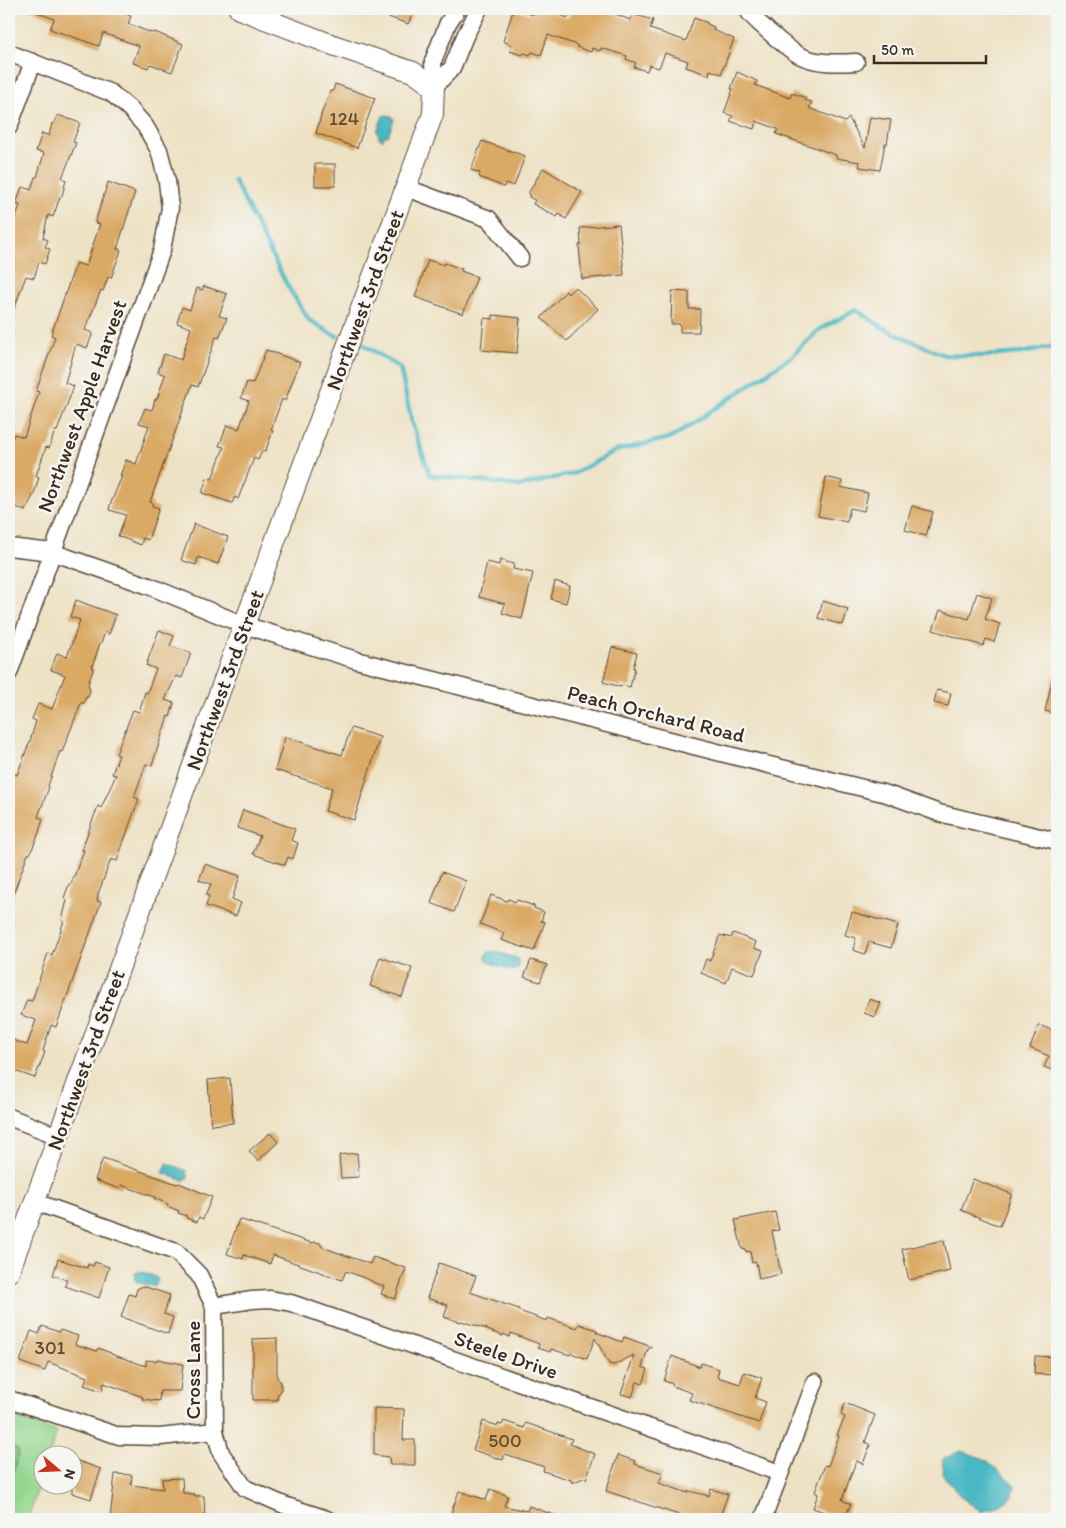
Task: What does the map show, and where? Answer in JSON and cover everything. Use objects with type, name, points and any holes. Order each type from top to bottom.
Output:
[{"type":"street","points":[[239,9],[273,15],[413,72],[434,86]]},
{"type":"street","points":[[434,86],[433,61],[448,23],[457,9]]},
{"type":"street","points":[[434,86],[452,68],[479,9]]},
{"type":"street","points":[[747,9],[750,15],[762,26],[798,55],[832,63],[856,62]]},
{"type":"street","name":"Northwest Apple Harvest","points":[[9,53],[111,93],[130,109],[145,126],[159,150],[167,182],[170,208],[162,250],[9,673]]},
{"type":"street","points":[[9,127],[33,62]]},
{"type":"street","name":"Northwest 3rd Street","points":[[9,1272],[244,625],[407,188],[433,114],[434,86]]},
{"type":"street","points":[[407,188],[489,219],[520,258]]},
{"type":"street","name":"Peach Orchard Road","points":[[9,547],[52,552],[149,586],[244,625],[356,660],[887,794],[939,813],[1057,841]]},
{"type":"street","points":[[9,1117],[58,1136]]},
{"type":"street","points":[[35,1202],[176,1252],[199,1275],[214,1306]]},
{"type":"street","name":"Steele Drive","points":[[214,1306],[270,1299],[291,1303],[780,1472]]},
{"type":"street","name":"Cross Lane","points":[[9,1399],[119,1436],[160,1437],[215,1432],[214,1306]]},
{"type":"street","points":[[763,1519],[815,1382]]},
{"type":"street","points":[[215,1432],[221,1453],[245,1488],[284,1505],[326,1519]]},
{"type":"green space","points":[[9,1415],[57,1432],[52,1446],[32,1446],[32,1496],[35,1496],[28,1519],[9,1519]]},
{"type":"green space","points":[[9,1444],[19,1451],[9,1488]]},
{"type":"water","points":[[383,116],[392,116],[394,120],[388,135],[383,140],[379,138],[377,131]]},
{"type":"water","points":[[495,951],[518,959],[519,967],[513,971],[490,963],[486,959],[486,954]]},
{"type":"water","points":[[167,1163],[187,1171],[186,1175],[189,1176],[187,1179],[185,1178],[184,1181],[163,1173]]},
{"type":"water","points":[[140,1271],[156,1277],[158,1280],[155,1287],[136,1282],[134,1278],[135,1273]]},
{"type":"water","points":[[961,1451],[985,1459],[1015,1485],[1013,1496],[998,1507],[982,1512],[962,1498],[942,1474],[943,1459]]},
{"type":"building","points":[[29,9],[112,9],[131,16],[128,24],[152,33],[155,32],[183,44],[172,72],[150,64],[148,68],[133,63],[139,46],[103,33],[99,46],[50,29],[54,19]]},
{"type":"building","points":[[369,9],[403,9],[413,12],[408,24]]},
{"type":"building","points":[[535,9],[543,9],[568,18],[571,9],[603,9],[630,20],[632,14],[653,20],[650,29],[686,41],[694,18],[708,23],[714,27],[713,30],[734,39],[721,74],[710,70],[709,75],[686,67],[688,61],[665,53],[659,68],[649,65],[647,71],[634,67],[636,63],[626,59],[627,56],[601,48],[600,51],[592,48],[591,52],[548,35],[541,55],[532,52],[530,55],[524,53],[522,55],[510,51],[512,45],[503,41],[513,11],[518,10],[533,15]]},
{"type":"building","points":[[737,72],[757,81],[755,85],[790,98],[792,93],[806,98],[805,100],[812,102],[809,108],[845,122],[849,118],[865,148],[870,117],[891,120],[880,170],[859,167],[860,162],[836,158],[836,155],[776,134],[778,129],[756,121],[754,129],[730,121],[733,116],[724,113]]},
{"type":"building","points":[[335,84],[375,98],[357,148],[316,133],[330,91],[333,91]]},
{"type":"building","points":[[58,115],[80,123],[73,142],[76,143],[62,178],[66,180],[62,196],[53,217],[48,215],[43,238],[48,240],[45,247],[50,249],[45,264],[39,262],[34,278],[26,276],[10,320],[9,226],[12,227],[20,205],[16,204],[22,187],[31,190],[35,177],[37,177],[44,153],[36,151],[42,133],[49,136],[52,123],[54,124]]},
{"type":"building","points":[[482,141],[525,156],[514,186],[505,183],[504,187],[479,177],[480,173],[471,170]]},
{"type":"building","points":[[315,164],[335,164],[335,186],[315,186]]},
{"type":"building","points":[[543,168],[582,192],[566,219],[559,214],[557,217],[533,204],[535,200],[529,197],[529,192]]},
{"type":"building","points":[[108,182],[135,192],[117,249],[121,250],[111,278],[108,277],[103,291],[101,290],[85,330],[93,333],[87,348],[76,344],[65,383],[74,386],[57,431],[55,431],[49,448],[46,447],[36,476],[39,477],[34,494],[25,511],[16,507],[9,512],[9,448],[14,434],[24,437],[39,392],[36,391],[55,337],[51,335],[76,263],[86,266],[100,224],[95,223]]},
{"type":"building","points":[[619,224],[624,275],[582,279],[579,245],[581,245],[580,228]]},
{"type":"building","points":[[428,260],[444,265],[445,263],[477,277],[463,314],[415,297]]},
{"type":"building","points":[[204,286],[227,294],[219,316],[227,318],[219,338],[216,337],[198,387],[192,385],[150,502],[153,503],[152,506],[159,508],[148,540],[143,538],[141,545],[118,536],[126,515],[109,510],[110,505],[122,476],[120,476],[126,460],[136,464],[149,426],[139,423],[145,408],[152,410],[155,399],[157,399],[165,375],[158,372],[164,354],[181,360],[191,328],[177,323],[182,307],[190,310],[197,288],[202,290]]},
{"type":"building","points":[[575,287],[598,309],[567,341],[541,318],[566,291],[568,294]]},
{"type":"building","points":[[672,291],[689,292],[689,309],[700,309],[699,332],[680,332],[680,324],[671,324]]},
{"type":"building","points":[[493,315],[520,318],[517,353],[481,350],[484,318],[493,319]]},
{"type":"building","points":[[266,350],[300,362],[285,401],[282,399],[265,452],[262,451],[258,460],[254,458],[238,499],[235,497],[232,503],[202,493],[207,478],[212,479],[224,447],[219,446],[227,425],[239,429],[249,401],[241,398],[247,382],[253,383]]},
{"type":"building","points":[[826,477],[842,481],[840,487],[868,493],[864,511],[850,508],[847,522],[818,516]]},
{"type":"building","points":[[912,506],[933,512],[926,536],[905,530]]},
{"type":"building","points":[[194,524],[228,537],[218,564],[198,557],[196,565],[181,560]]},
{"type":"building","points":[[500,560],[514,564],[513,569],[533,573],[522,619],[502,613],[505,604],[479,597],[487,562],[499,565]]},
{"type":"building","points":[[555,581],[570,586],[566,603],[551,599]]},
{"type":"building","points":[[977,593],[992,598],[985,619],[1000,624],[994,642],[986,639],[983,646],[933,630],[940,610],[969,619]]},
{"type":"building","points":[[76,600],[116,615],[109,634],[105,632],[100,643],[88,684],[90,690],[88,697],[86,697],[84,703],[81,703],[62,752],[60,751],[38,817],[43,819],[38,835],[30,854],[28,854],[9,903],[9,783],[12,774],[17,775],[30,741],[36,721],[32,719],[38,704],[52,709],[65,675],[51,670],[57,653],[67,657],[80,620],[70,617]]},
{"type":"building","points":[[823,601],[848,609],[843,625],[818,618]]},
{"type":"building","points":[[159,630],[174,636],[170,646],[191,653],[182,678],[176,676],[165,700],[174,703],[170,717],[168,716],[152,765],[146,764],[134,797],[139,799],[117,861],[111,859],[98,894],[97,901],[101,902],[56,1027],[51,1025],[43,1051],[45,1052],[35,1078],[9,1069],[9,1039],[27,1045],[36,1020],[21,1015],[27,1000],[32,1001],[48,953],[52,955],[64,921],[62,920],[67,900],[64,898],[84,850],[82,850],[98,806],[101,808],[116,775],[112,774],[119,755],[116,754],[133,710],[139,712],[145,692],[147,693],[156,669],[146,665]]},
{"type":"building","points":[[612,647],[637,653],[630,687],[622,685],[621,687],[603,682]]},
{"type":"building","points":[[1053,677],[1057,678],[1057,714],[1045,711]]},
{"type":"building","points":[[937,690],[951,693],[948,706],[934,703]]},
{"type":"building","points":[[351,728],[380,737],[354,820],[325,811],[332,788],[275,770],[285,737],[342,755]]},
{"type":"building","points":[[243,810],[295,829],[291,840],[298,843],[293,859],[288,857],[285,865],[253,854],[260,836],[237,828]]},
{"type":"building","points":[[205,864],[240,876],[232,899],[241,903],[236,916],[206,906],[209,896],[206,895],[211,884],[199,880]]},
{"type":"building","points":[[442,872],[466,881],[454,912],[431,903]]},
{"type":"building","points":[[491,895],[507,901],[508,899],[516,902],[517,900],[544,912],[541,921],[545,922],[534,951],[501,940],[504,933],[480,924]]},
{"type":"building","points":[[852,912],[898,925],[891,948],[869,942],[865,954],[853,950],[856,938],[845,935]]},
{"type":"building","points":[[733,933],[756,942],[754,948],[763,951],[754,975],[732,967],[726,983],[701,973],[706,959],[710,961],[720,935],[731,938]]},
{"type":"building","points":[[380,957],[412,968],[402,997],[370,986]]},
{"type":"building","points":[[531,960],[547,965],[540,982],[524,977]]},
{"type":"building","points":[[869,999],[881,1003],[875,1017],[864,1013]]},
{"type":"building","points":[[1039,1025],[1057,1032],[1057,1072],[1044,1067],[1049,1056],[1030,1048]]},
{"type":"building","points":[[230,1078],[233,1123],[211,1125],[208,1080]]},
{"type":"building","points":[[270,1133],[278,1142],[258,1161],[249,1151]]},
{"type":"building","points":[[357,1153],[359,1177],[341,1178],[339,1155]]},
{"type":"building","points":[[103,1158],[177,1184],[179,1183],[212,1197],[203,1219],[199,1217],[197,1222],[186,1218],[187,1216],[178,1213],[179,1211],[167,1206],[168,1204],[155,1197],[121,1185],[120,1189],[95,1180]]},
{"type":"building","points":[[973,1179],[1012,1194],[1000,1226],[961,1210]]},
{"type":"building","points":[[775,1212],[779,1230],[772,1231],[781,1274],[759,1279],[756,1262],[752,1263],[750,1251],[746,1252],[746,1250],[742,1249],[735,1220]]},
{"type":"building","points":[[239,1219],[312,1243],[320,1243],[322,1247],[370,1264],[373,1257],[406,1268],[395,1299],[381,1294],[384,1286],[346,1271],[342,1280],[273,1255],[270,1264],[244,1255],[243,1259],[227,1254]]},
{"type":"building","points":[[944,1240],[950,1271],[909,1280],[902,1249]]},
{"type":"building","points":[[58,1259],[87,1268],[88,1264],[93,1266],[95,1262],[109,1267],[99,1298],[65,1286],[67,1280],[53,1275]]},
{"type":"building","points":[[439,1263],[476,1276],[470,1292],[547,1321],[548,1318],[577,1328],[579,1324],[622,1342],[624,1337],[652,1347],[648,1349],[642,1367],[648,1369],[643,1384],[637,1382],[632,1397],[621,1394],[634,1355],[614,1365],[609,1364],[595,1338],[587,1359],[551,1349],[550,1352],[538,1348],[539,1344],[511,1333],[510,1337],[503,1334],[503,1336],[487,1329],[444,1317],[448,1305],[427,1298]]},
{"type":"building","points":[[143,1286],[170,1295],[164,1314],[173,1317],[168,1334],[121,1317],[129,1294],[135,1296],[137,1289]]},
{"type":"building","points":[[42,1326],[78,1336],[75,1344],[97,1351],[98,1348],[146,1366],[146,1360],[156,1361],[157,1359],[183,1364],[180,1391],[160,1391],[159,1401],[142,1399],[143,1397],[104,1383],[102,1391],[84,1385],[87,1377],[48,1362],[45,1371],[20,1362],[31,1331],[39,1334]]},
{"type":"building","points":[[277,1338],[277,1378],[281,1382],[281,1391],[278,1394],[277,1400],[253,1400],[253,1339]]},
{"type":"building","points":[[672,1356],[700,1367],[701,1363],[719,1369],[717,1377],[740,1384],[744,1372],[762,1378],[755,1398],[766,1402],[759,1423],[689,1400],[692,1393],[664,1381]]},
{"type":"building","points":[[1035,1356],[1057,1357],[1057,1375],[1034,1374]]},
{"type":"building","points":[[845,1403],[875,1415],[865,1442],[870,1445],[863,1464],[856,1461],[842,1500],[851,1504],[844,1519],[813,1508],[818,1494],[815,1492],[825,1465],[828,1466],[839,1436],[837,1435],[845,1417],[841,1415]]},
{"type":"building","points":[[374,1408],[404,1409],[403,1440],[415,1440],[415,1465],[390,1465],[389,1457],[374,1455]]},
{"type":"building","points":[[483,1421],[498,1426],[498,1424],[502,1425],[504,1421],[524,1428],[526,1423],[572,1439],[570,1444],[595,1454],[586,1479],[583,1478],[572,1483],[571,1480],[543,1471],[544,1467],[505,1454],[503,1460],[473,1450]]},
{"type":"building","points":[[618,1455],[635,1461],[635,1464],[663,1473],[659,1483],[688,1493],[689,1491],[709,1496],[711,1489],[728,1494],[719,1519],[691,1519],[606,1491]]},
{"type":"building","points":[[82,1462],[101,1469],[91,1499],[82,1496]]},
{"type":"building","points":[[115,1474],[132,1475],[131,1485],[163,1489],[162,1479],[182,1478],[183,1493],[204,1496],[205,1519],[110,1519]]},
{"type":"building","points":[[490,1489],[508,1496],[504,1506],[527,1511],[529,1506],[562,1519],[449,1519],[459,1491],[486,1500]]},
{"type":"waterway","points":[[234,180],[287,285],[309,320],[337,336]]},
{"type":"waterway","points":[[363,344],[400,368],[412,423],[430,475],[521,486],[575,473],[615,451],[673,437],[792,356],[820,329],[856,310],[887,330],[944,355],[983,356],[1021,353],[1057,346]]}]
